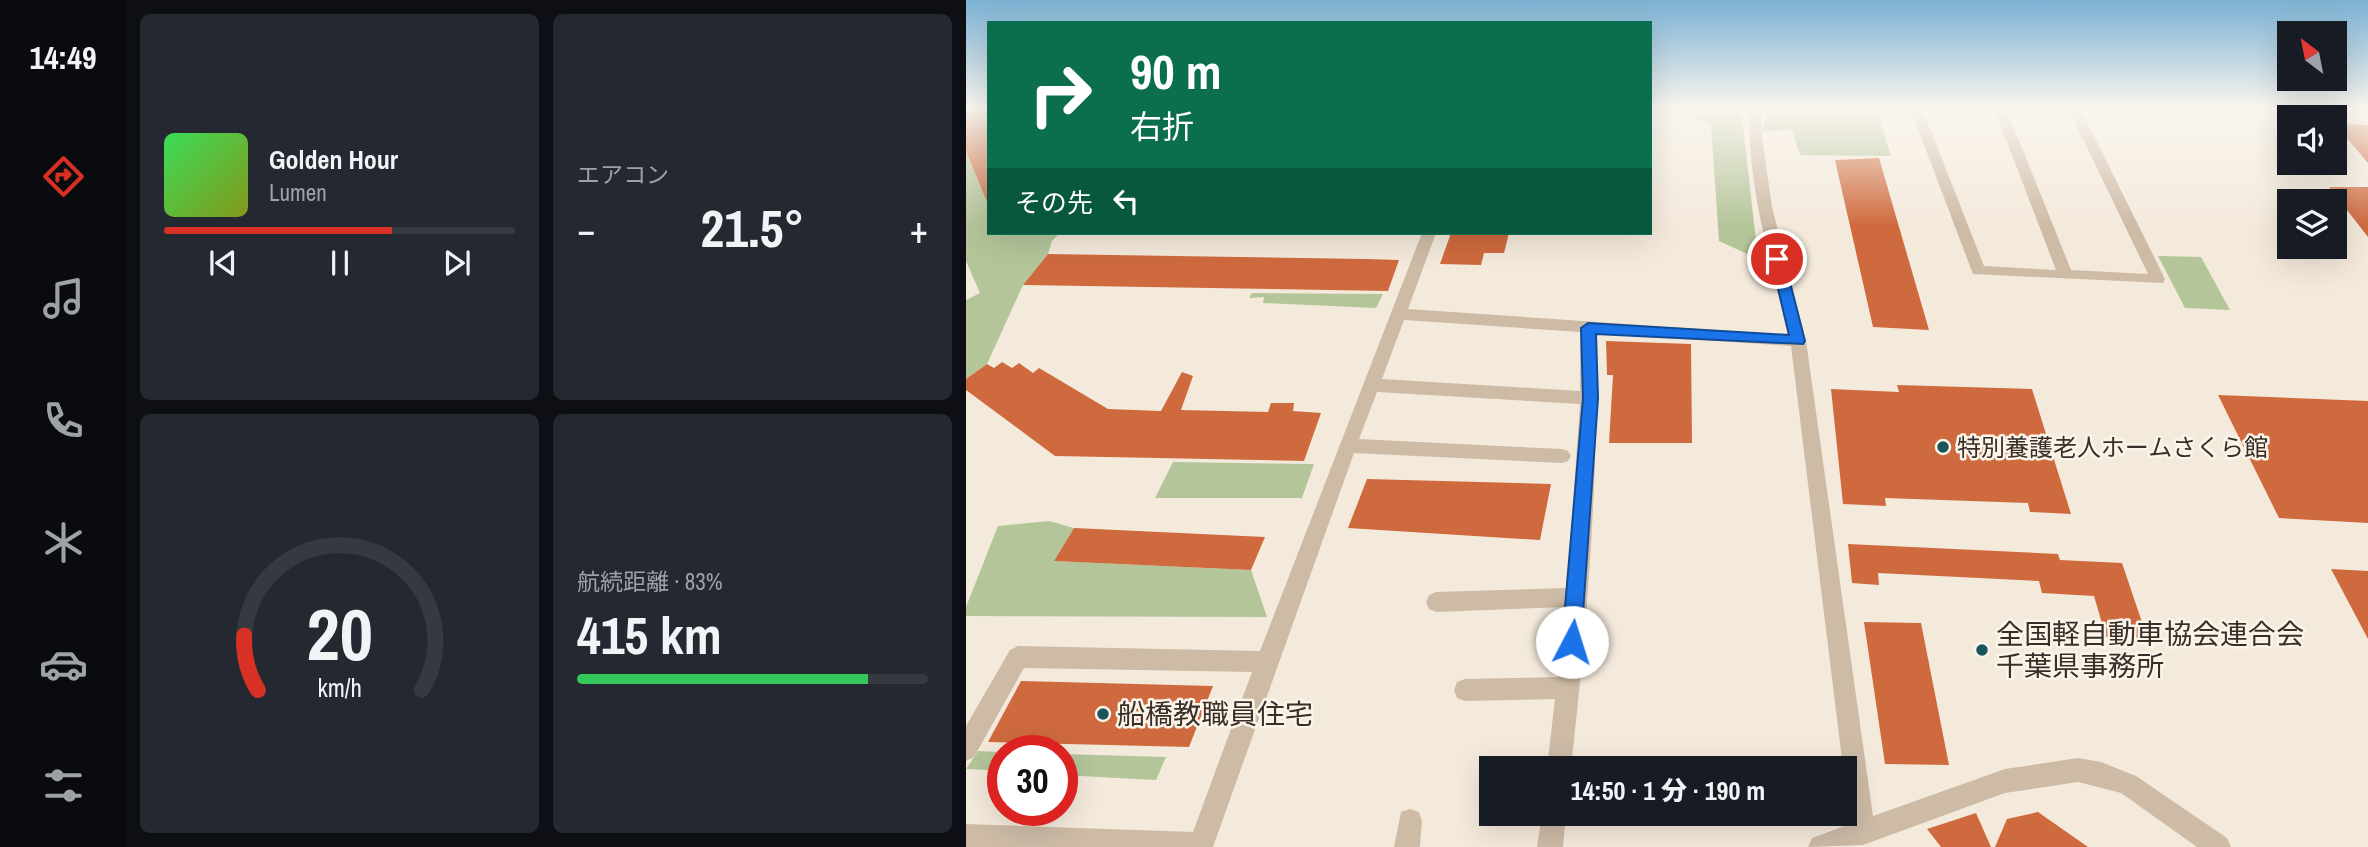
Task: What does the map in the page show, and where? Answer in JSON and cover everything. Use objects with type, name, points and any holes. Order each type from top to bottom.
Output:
[{"type":"street","points":[[1757,148],[1765,207],[1798,341],[1863,833]]},
{"type":"street","points":[[1931,148],[1978,271],[2158,279],[2093,148]]},
{"type":"street","points":[[2016,148],[2066,275]]},
{"type":"street","points":[[966,836],[1200,846],[1428,235]]},
{"type":"street","points":[[1399,314],[1798,341]]},
{"type":"street","points":[[1560,756],[1576,597],[1590,398],[1588,328]]},
{"type":"street","points":[[1370,385],[1590,398]]},
{"type":"street","points":[[1350,446],[1562,456]]},
{"type":"street","points":[[1436,602],[1576,597]]},
{"type":"street","points":[[966,749],[1018,656],[1267,662]]},
{"type":"street","points":[[1465,690],[1567,688]]},
{"type":"street","points":[[1821,847],[2005,781],[2078,770],[2101,774],[2128,784],[2218,847]]},
{"type":"street","points":[[1407,847],[1410,821]]},
{"type":"street","points":[[1550,847],[1553,826]]},
{"type":"green space","points":[[1713,148],[1745,148],[1758,259],[1719,241]]},
{"type":"green space","points":[[1798,148],[1888,148],[1891,156],[1800,155]]},
{"type":"green space","points":[[966,151],[987,203],[987,235],[1058,235],[1052,241],[1048,254],[1023,285],[987,364],[966,379],[966,300],[980,293],[966,261]]},
{"type":"green space","points":[[2158,256],[2201,257],[2230,310],[2185,308]]},
{"type":"green space","points":[[1252,293],[1383,294],[1376,308],[1263,303],[1264,297],[1249,298]]},
{"type":"green space","points":[[1173,462],[1314,464],[1302,498],[1155,498]]},
{"type":"green space","points":[[1049,521],[1074,528],[1054,561],[1251,570],[1267,617],[966,616],[966,607],[998,526]]},
{"type":"green space","points":[[978,751],[987,751],[987,770],[966,769]]},
{"type":"green space","points":[[1078,754],[1166,757],[1156,780],[1078,776]]},
{"type":"building","points":[[966,148],[987,148],[987,203]]},
{"type":"building","points":[[2355,148],[2368,148],[2368,163]]},
{"type":"building","points":[[1879,158],[1929,330],[1873,327],[1835,160]]},
{"type":"building","points":[[2329,187],[2368,187],[2368,237],[2347,210],[2347,189]]},
{"type":"building","points":[[1450,235],[1508,235],[1504,253],[1484,253],[1481,265],[1440,264]]},
{"type":"building","points":[[1048,254],[1399,260],[1388,291],[1023,285]]},
{"type":"building","points":[[1606,341],[1691,344],[1692,443],[1609,443],[1613,375],[1607,375]]},
{"type":"building","points":[[1002,362],[1012,368],[1019,363],[1033,373],[1039,368],[1108,409],[1161,411],[1182,372],[1193,376],[1181,410],[1268,412],[1271,403],[1294,403],[1293,411],[1321,413],[1304,461],[1055,456],[966,390],[966,379],[987,364],[994,368]]},
{"type":"building","name":"特別養護老人ホームさくら館","points":[[1897,385],[2032,389],[2071,514],[2030,512],[2028,503],[1885,498],[1886,506],[1843,504],[1831,389],[1899,392]]},
{"type":"building","points":[[2218,395],[2368,401],[2368,523],[2279,518]]},
{"type":"building","points":[[1367,479],[1551,484],[1540,540],[1348,528]]},
{"type":"building","points":[[1074,528],[1265,537],[1251,570],[1054,561]]},
{"type":"building","points":[[1848,544],[2058,554],[2060,560],[2122,563],[2148,640],[2106,637],[2094,596],[2042,593],[2039,581],[1878,573],[1879,585],[1852,583]]},
{"type":"building","points":[[2331,569],[2368,571],[2368,639]]},
{"type":"building","points":[[1864,622],[1921,623],[1949,765],[1885,764]]},
{"type":"building","name":"船橋教職員住宅","points":[[1021,681],[1213,686],[1189,747],[1078,744],[1078,735],[992,735]]},
{"type":"building","points":[[2038,812],[2088,847],[1995,847],[2007,819]]},
{"type":"building","points":[[1976,813],[1991,847],[1941,847],[1927,829]]},
{"type":"place","name":"特別養護老人ホームさくら館","points":[[1943,447]]},
{"type":"place","name":"全国軽自動車協会連合会 千葉県事務所","points":[[1982,650]]},
{"type":"place","name":"船橋教職員住宅","points":[[1103,714]]},
{"type":"route","points":[[1572,642],[1590,398],[1588,328],[1798,341],[1777,259]]}]
